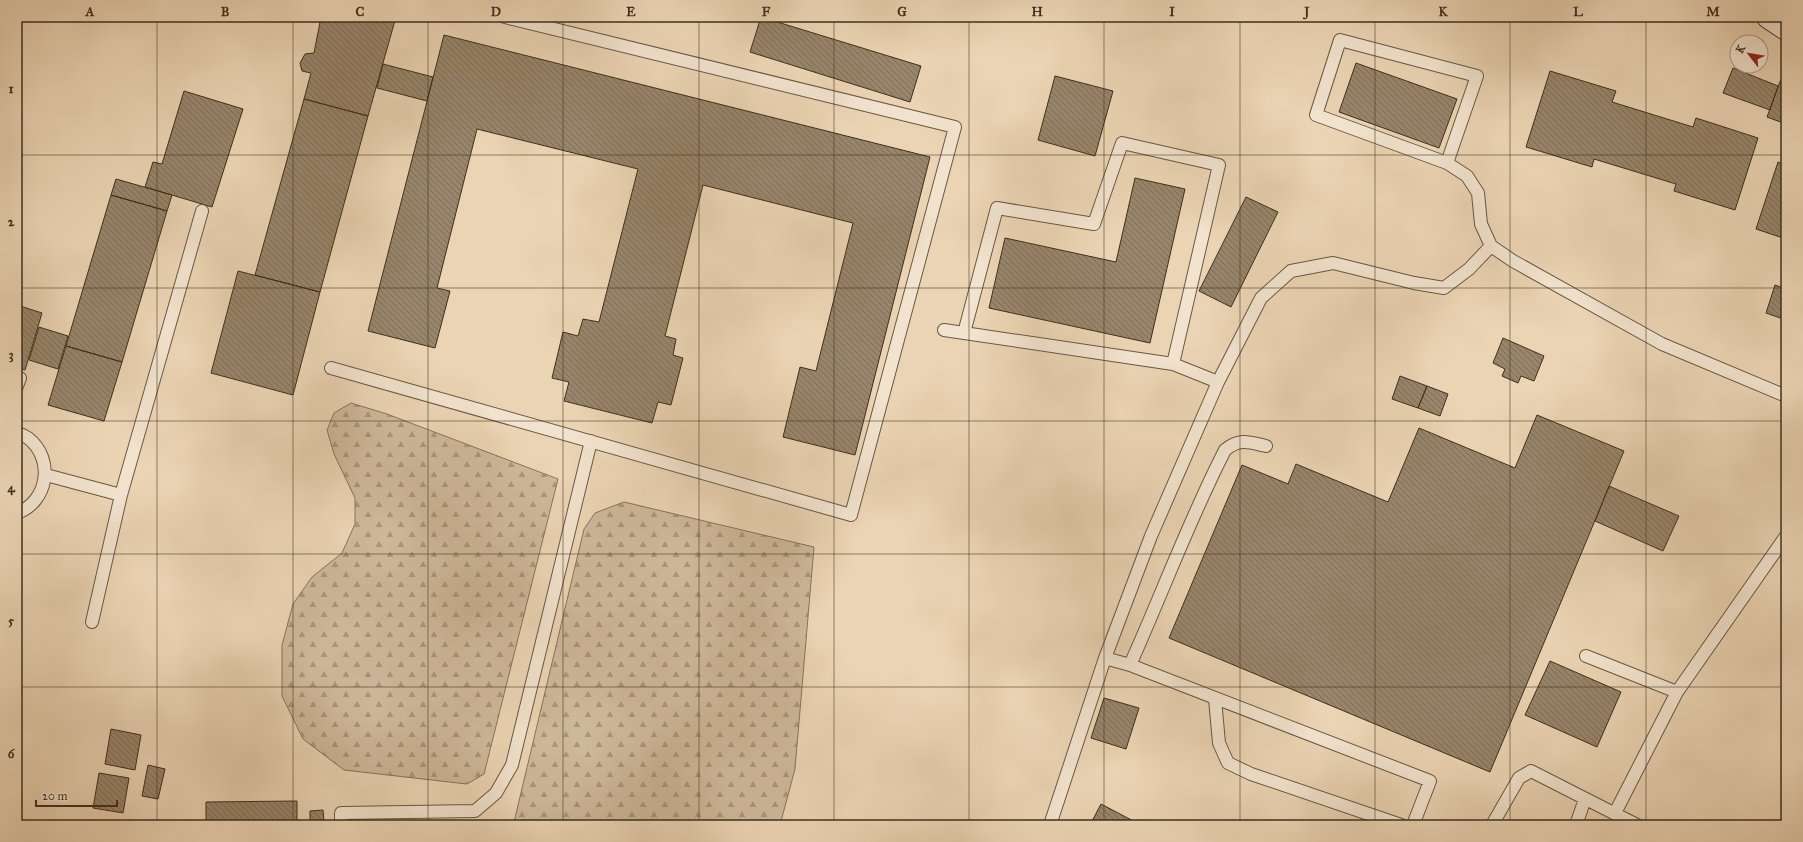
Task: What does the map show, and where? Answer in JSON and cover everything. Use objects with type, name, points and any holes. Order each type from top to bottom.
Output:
[{"type":"main road","points":[[1768,17],[1786,29]]},
{"type":"lane","points":[[332,368],[851,515],[955,127],[504,17]]},
{"type":"lane","points":[[1447,163],[1477,76],[1340,40],[1316,115],[1447,163],[1468,176],[1478,193],[1480,224],[1491,246],[1513,261],[1662,344],[1786,396]]},
{"type":"lane","points":[[964,333],[997,208],[1094,224],[1122,143],[1219,165],[1173,364]]},
{"type":"lane","points":[[92,622],[121,495],[202,212]]},
{"type":"lane","points":[[1050,825],[1105,658],[1151,536],[1218,382],[1261,298],[1291,271],[1333,263],[1414,283],[1444,288],[1468,269],[1491,246]]},
{"type":"lane","points":[[944,330],[1173,364],[1218,382]]},
{"type":"lane","points":[[17,433],[28,438],[38,448],[44,461],[46,475],[42,489],[35,502],[17,513]]},
{"type":"lane","points":[[341,825],[341,813],[475,811],[496,793],[512,765],[591,441]]},
{"type":"lane","points":[[1130,665],[1196,511],[1225,450],[1233,444],[1246,441],[1266,446]]},
{"type":"lane","points":[[46,475],[121,495]]},
{"type":"lane","points":[[1614,813],[1677,692],[1786,536]]},
{"type":"lane","points":[[1586,656],[1677,692]]},
{"type":"lane","points":[[1105,658],[1130,665],[1214,699],[1430,781],[1413,825]]},
{"type":"lane","points":[[1214,699],[1218,743],[1228,763],[1251,774],[1383,822],[1401,825]]},
{"type":"lane","points":[[1492,825],[1519,778],[1531,771],[1637,825]]},
{"type":"lane","points":[[1576,825],[1585,798]]},
{"type":"green space","points":[[351,403],[387,414],[558,479],[484,774],[467,784],[344,770],[303,739],[282,696],[282,645],[293,604],[312,577],[342,553],[355,524],[355,498],[334,454],[327,430],[334,413]]},
{"type":"green space","points":[[624,502],[814,547],[795,769],[780,825],[546,825],[514,822],[584,529],[595,513]]},
{"type":"building","points":[[321,17],[396,17],[368,116],[304,99],[311,73],[302,71],[300,63],[305,54],[314,53]]},
{"type":"building","points":[[761,17],[921,66],[910,102],[750,52]]},
{"type":"building","points":[[444,35],[930,157],[855,455],[783,437],[800,367],[816,371],[853,223],[703,185],[665,336],[676,339],[673,355],[683,358],[671,405],[658,402],[652,423],[564,401],[569,382],[552,378],[563,332],[578,336],[583,319],[599,322],[638,169],[477,129],[437,288],[450,291],[435,348],[368,331]]},
{"type":"building","points":[[1356,63],[1457,99],[1439,148],[1339,112]]},
{"type":"building","points":[[383,64],[433,77],[427,101],[377,88]]},
{"type":"building","points":[[1550,71],[1616,91],[1612,102],[1693,127],[1696,118],[1758,138],[1735,210],[1674,191],[1676,184],[1594,159],[1592,167],[1526,147]]},
{"type":"building","points":[[1731,74],[1748,74],[1778,86],[1770,110],[1723,93]]},
{"type":"building","points":[[1055,76],[1113,91],[1095,156],[1038,140]]},
{"type":"building","points":[[1781,79],[1786,81],[1786,124],[1767,117]]},
{"type":"building","points":[[184,91],[243,109],[212,207],[145,187],[153,162],[162,164]]},
{"type":"building","points":[[304,99],[368,116],[320,292],[255,275]]},
{"type":"building","points":[[1778,162],[1786,165],[1786,239],[1756,229]]},
{"type":"building","points":[[1135,178],[1185,189],[1150,343],[989,308],[1005,238],[1116,262]]},
{"type":"building","points":[[116,179],[172,195],[167,211],[111,195]]},
{"type":"building","points":[[111,195],[167,211],[122,362],[66,346]]},
{"type":"building","points":[[1246,197],[1278,212],[1231,307],[1199,291]]},
{"type":"building","points":[[238,271],[320,292],[293,395],[211,373]]},
{"type":"building","points":[[1775,285],[1786,289],[1786,320],[1766,313]]},
{"type":"building","points":[[17,305],[42,313],[25,370],[17,367]]},
{"type":"building","points":[[39,327],[68,336],[58,369],[29,360]]},
{"type":"building","points":[[1503,338],[1544,356],[1534,381],[1521,376],[1518,383],[1502,376],[1505,369],[1493,363]]},
{"type":"building","points":[[66,346],[122,362],[104,421],[48,405]]},
{"type":"building","points":[[1400,376],[1427,386],[1418,408],[1392,399]]},
{"type":"building","points":[[1427,386],[1448,394],[1440,416],[1418,408]]},
{"type":"building","points":[[1537,415],[1624,451],[1490,772],[1169,638],[1242,465],[1288,484],[1296,464],[1388,502],[1419,428],[1515,468]]},
{"type":"building","points":[[1609,486],[1679,516],[1663,551],[1595,521]]},
{"type":"building","points":[[1550,661],[1621,692],[1597,747],[1525,715]]},
{"type":"building","points":[[1104,698],[1139,708],[1126,749],[1091,738]]},
{"type":"building","points":[[111,729],[141,735],[135,770],[105,764]]},
{"type":"building","points":[[148,765],[165,769],[158,799],[142,796]]},
{"type":"building","points":[[99,773],[129,778],[123,813],[93,808]]},
{"type":"building","points":[[297,801],[297,825],[206,825],[206,802]]},
{"type":"building","points":[[1101,804],[1141,825],[1090,825]]},
{"type":"building","points":[[323,810],[324,821],[310,822],[310,811]]},
{"type":"building","points":[[89,820],[119,823],[119,825],[88,825]]}]
